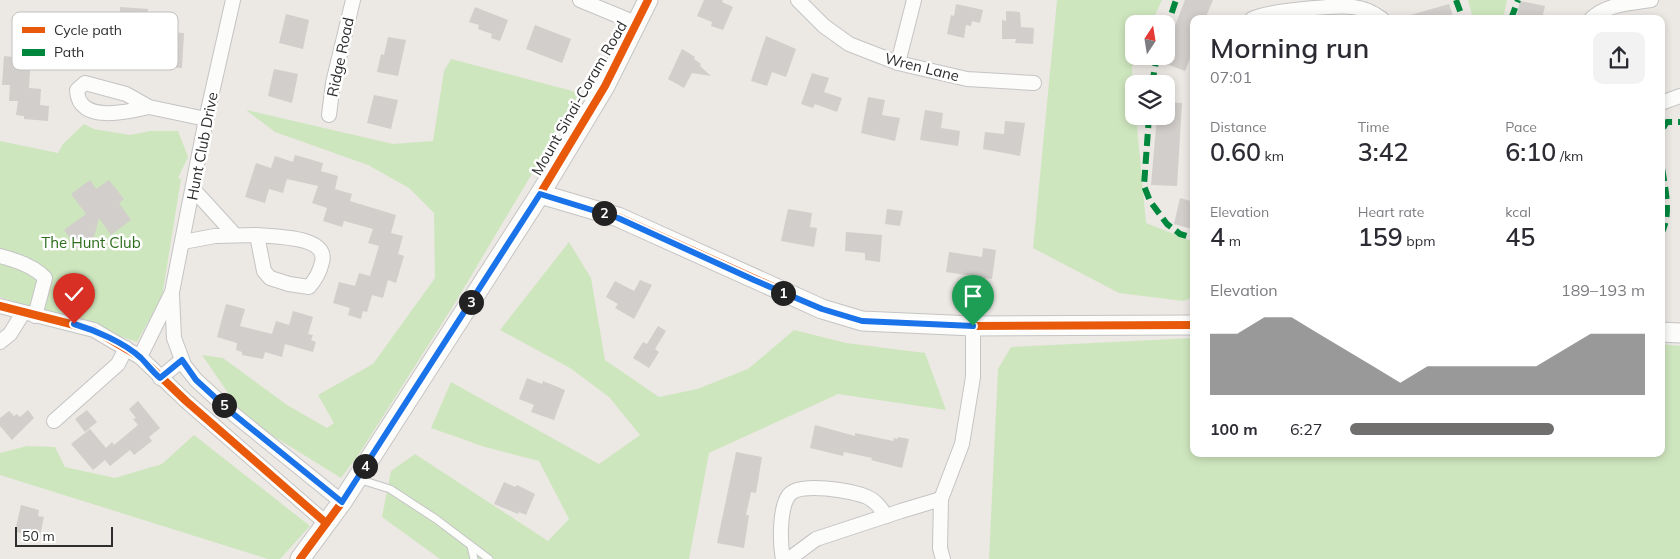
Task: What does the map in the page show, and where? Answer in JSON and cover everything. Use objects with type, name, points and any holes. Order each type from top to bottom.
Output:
[{"type":"street","name":"Hunt Club Drive","points":[[140,357],[172,292],[206,119],[233,0]]},
{"type":"street","name":"Ridge Road","points":[[329,115],[333,84],[353,0]]},
{"type":"street","points":[[580,0],[638,24]]},
{"type":"street","name":"Mount Sinai-Coram Road","points":[[300,559],[342,502],[540,194],[605,86],[638,24],[648,0]]},
{"type":"street","name":"Wren Lane","points":[[798,0],[824,26],[849,44],[898,64],[967,79],[1034,83]]},
{"type":"street","points":[[898,64],[914,0]]},
{"type":"street","points":[[1595,15],[1614,6],[1651,0]]},
{"type":"street","points":[[1258,15],[1352,7],[1365,10],[1374,15]]},
{"type":"street","points":[[1665,101],[1680,96]]},
{"type":"street","points":[[149,107],[206,119]]},
{"type":"street","points":[[193,189],[235,235]]},
{"type":"street","points":[[540,194],[618,218],[822,309],[862,321],[973,326],[1190,325]]},
{"type":"street","points":[[183,242],[215,236],[257,235],[311,242],[322,250],[324,256],[315,280],[309,286],[288,284],[270,278],[264,271],[257,235]]},
{"type":"street","points":[[0,256],[14,259],[39,272],[45,278],[29,314],[0,342]]},
{"type":"street","name":"Hunt Club Drive","points":[[172,292],[173,330],[182,360],[196,380],[231,412],[342,502]]},
{"type":"street","points":[[0,306],[94,330],[140,357],[160,378],[326,523]]},
{"type":"street","points":[[943,559],[940,548],[941,499],[962,444],[973,377],[973,326]]},
{"type":"street","points":[[1665,332],[1680,333]]},
{"type":"street","points":[[54,421],[118,364],[126,348]]},
{"type":"street","points":[[160,378],[182,360]]},
{"type":"street","points":[[783,559],[779,542],[788,495],[794,490],[804,488],[852,492],[878,504],[886,516]]},
{"type":"street","points":[[789,559],[816,539],[941,499]]},
{"type":"lane","points":[[357,479],[390,489],[436,519],[488,559]]},
{"type":"lane","points":[[471,546],[474,559]]},
{"type":"green space","points":[[1057,0],[1162,0],[1155,15],[1125,15],[1125,65],[1133,65],[1132,75],[1125,75],[1125,125],[1137,125],[1146,223],[1190,240],[1190,298],[1183,301],[1119,293],[1033,248]]},
{"type":"green space","points":[[1468,0],[1507,0],[1504,15],[1472,15]]},
{"type":"green space","points":[[451,59],[580,93],[455,303],[359,454],[341,478],[246,419],[202,355],[223,358],[287,405],[327,428],[334,423],[318,395],[373,364],[435,278],[434,213],[409,188],[368,165],[275,132],[246,110],[393,144],[433,141],[444,71]]},
{"type":"green space","name":"The Hunt Club","points":[[84,124],[94,129],[130,135],[150,131],[178,131],[188,157],[178,178],[181,179],[162,297],[137,342],[0,297],[0,141],[58,153],[63,144]]},
{"type":"green space","points":[[569,242],[591,278],[605,360],[659,397],[697,389],[748,369],[794,330],[846,343],[925,353],[946,410],[838,394],[709,453],[689,559],[440,559],[382,517],[391,471],[415,454],[548,541],[569,519],[539,461],[485,447],[431,428],[451,382],[599,464],[640,435],[609,397],[570,368],[500,330]]},
{"type":"green space","points":[[1190,338],[1190,457],[1665,457],[1665,344],[1680,346],[1680,559],[989,559],[998,369],[1011,347]]},
{"type":"green space","points":[[194,435],[310,526],[280,559],[268,559],[0,475],[0,453],[27,446],[55,447],[65,467],[115,478],[162,464]]},
{"type":"building","points":[[704,0],[723,0],[722,2],[733,7],[723,30],[711,26],[712,22],[697,16]]},
{"type":"building","points":[[1185,0],[1213,0],[1207,15],[1190,15],[1190,59],[1185,71],[1169,65],[1175,65],[1175,26]]},
{"type":"building","points":[[1520,1],[1545,6],[1543,15],[1517,15]]},
{"type":"building","points":[[956,4],[983,10],[980,23],[972,21],[971,26],[966,25],[964,38],[947,34],[951,15],[954,16]]},
{"type":"building","points":[[1449,4],[1453,15],[1410,15]]},
{"type":"building","points":[[120,7],[148,9],[148,12],[120,12]]},
{"type":"building","points":[[475,7],[508,20],[500,41],[491,38],[492,34],[478,29],[479,25],[469,22]]},
{"type":"building","points":[[1006,11],[1020,12],[1021,27],[1034,28],[1033,44],[1015,43],[1016,39],[1002,39],[1002,20],[1006,21]]},
{"type":"building","points":[[286,14],[309,20],[303,49],[279,43]]},
{"type":"building","points":[[535,25],[571,39],[562,63],[526,49]]},
{"type":"building","points":[[178,33],[184,33],[182,68],[178,68]]},
{"type":"building","points":[[766,36],[796,49],[786,77],[772,72],[767,86],[751,81]]},
{"type":"building","points":[[388,37],[406,40],[398,76],[377,72],[381,54],[384,55]]},
{"type":"building","points":[[682,49],[695,57],[694,59],[711,76],[692,73],[684,88],[668,79]]},
{"type":"building","points":[[4,56],[12,57],[12,70],[30,70],[29,88],[41,89],[40,105],[49,106],[48,121],[24,119],[24,116],[16,115],[18,101],[9,101],[10,85],[2,85]]},
{"type":"building","points":[[274,69],[298,74],[292,103],[268,96]]},
{"type":"building","points":[[812,73],[829,78],[824,92],[842,98],[837,112],[815,104],[813,108],[801,104]]},
{"type":"building","points":[[374,95],[398,100],[391,129],[367,123]]},
{"type":"building","points":[[868,97],[885,100],[882,115],[900,118],[895,141],[861,133]]},
{"type":"building","points":[[1175,103],[1182,103],[1177,186],[1151,185],[1156,125],[1175,125]]},
{"type":"building","points":[[925,110],[943,113],[941,128],[960,131],[958,146],[920,140]]},
{"type":"building","points":[[1005,121],[1025,123],[1020,156],[983,149],[985,132],[1004,134]]},
{"type":"building","points":[[295,155],[323,163],[321,171],[338,176],[335,189],[352,194],[350,201],[396,215],[391,233],[403,236],[398,254],[404,256],[396,283],[388,280],[383,298],[372,295],[367,312],[363,311],[361,319],[348,315],[350,308],[333,303],[339,282],[355,286],[359,273],[370,276],[379,246],[368,243],[373,229],[344,221],[342,227],[323,221],[327,208],[312,203],[318,186],[287,179],[283,193],[269,189],[265,203],[245,197],[256,163],[271,168],[275,156],[293,162]]},
{"type":"building","points":[[90,180],[96,189],[109,180],[124,199],[119,203],[131,220],[111,235],[99,218],[94,237],[78,249],[64,230],[86,214],[71,194]]},
{"type":"building","points":[[1180,198],[1190,201],[1190,228],[1174,224]]},
{"type":"building","points":[[788,209],[812,213],[810,227],[817,228],[814,247],[781,241]]},
{"type":"building","points":[[887,209],[903,211],[900,226],[885,224]]},
{"type":"building","points":[[846,232],[882,235],[880,262],[865,260],[865,253],[845,251]]},
{"type":"building","points":[[983,248],[996,250],[992,279],[946,272],[949,252],[982,257]]},
{"type":"building","points":[[640,280],[652,285],[634,319],[615,308],[618,304],[606,297],[615,281],[634,291]]},
{"type":"building","points":[[226,304],[245,309],[240,326],[272,334],[276,321],[289,325],[293,311],[313,317],[308,334],[313,335],[311,340],[316,342],[313,352],[285,344],[282,357],[265,352],[263,359],[242,355],[242,352],[236,350],[237,343],[217,337]]},
{"type":"building","points":[[658,326],[666,331],[655,349],[659,352],[649,368],[633,358],[643,342],[647,344]]},
{"type":"building","points":[[527,378],[542,384],[543,381],[565,390],[554,420],[531,412],[534,405],[519,399]]},
{"type":"building","points":[[138,401],[160,428],[149,437],[152,441],[134,455],[130,450],[110,466],[105,460],[93,470],[71,444],[90,429],[106,448],[112,442],[114,445],[138,425],[133,419],[136,418],[129,409]]},
{"type":"building","points":[[28,410],[34,418],[12,440],[0,426],[0,418],[9,411],[14,416],[17,414],[20,417]]},
{"type":"building","points":[[87,410],[97,422],[85,432],[75,419]]},
{"type":"building","points":[[815,425],[855,436],[855,433],[893,441],[894,438],[898,439],[898,437],[909,439],[902,468],[871,460],[872,458],[844,452],[843,456],[810,448]]},
{"type":"building","points":[[736,452],[762,457],[756,493],[751,492],[746,515],[749,515],[744,548],[717,543]]},
{"type":"building","points":[[504,482],[515,487],[517,485],[535,494],[526,515],[519,512],[518,514],[494,504]]},
{"type":"building","points":[[21,505],[39,510],[38,516],[44,517],[40,536],[15,532]]},
{"type":"marked path","points":[[1171,15],[1176,0]]},
{"type":"marked path","points":[[1456,0],[1462,15]]},
{"type":"marked path","points":[[1512,15],[1518,0]]},
{"type":"marked path","points":[[1154,75],[1155,65]]},
{"type":"marked path","points":[[1665,126],[1667,122],[1680,122]]},
{"type":"marked path","points":[[1148,125],[1144,186],[1150,201],[1167,224],[1180,234],[1190,237]]},
{"type":"marked path","points":[[1665,185],[1667,206],[1665,224]]},
{"type":"cycle path","points":[[300,559],[342,502],[540,194],[605,86],[648,0]]},
{"type":"cycle path","points":[[540,194],[618,217],[822,309],[862,321],[973,326],[1190,325]]},
{"type":"cycle path","points":[[0,306],[94,330],[140,357],[186,401],[326,523]]},
{"type":"route","points":[[74,324],[94,330],[126,348],[140,357],[160,378],[182,360],[196,380],[231,412],[342,502],[540,194],[618,218],[822,309],[862,321],[973,326]]}]
